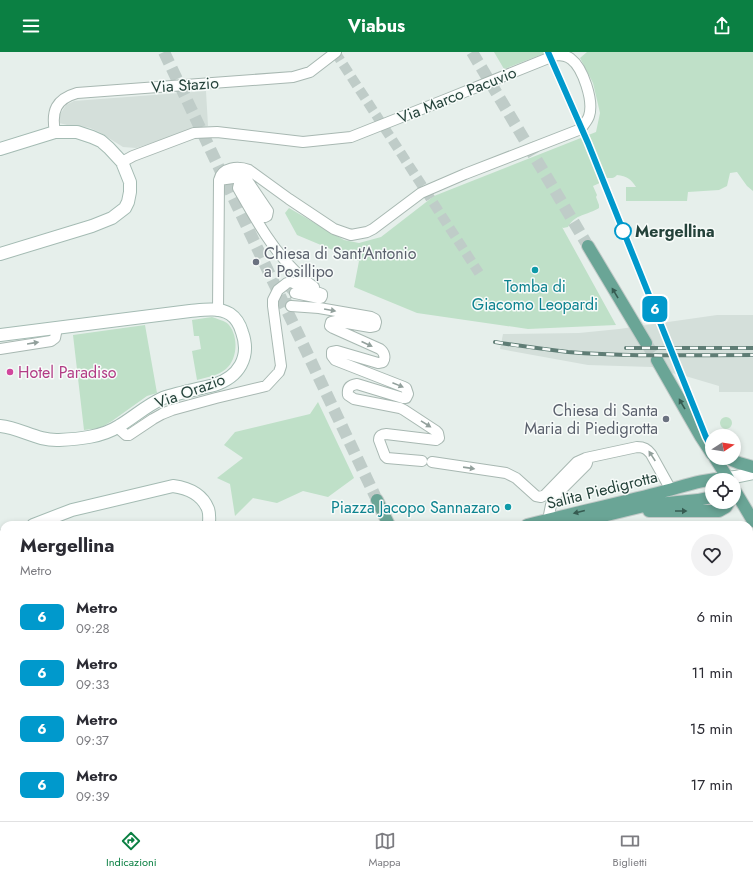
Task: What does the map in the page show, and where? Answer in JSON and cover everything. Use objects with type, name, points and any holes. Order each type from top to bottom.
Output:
[{"type":"main road","points":[[588,246],[646,343]]},
{"type":"main road","points":[[657,360],[705,442]]},
{"type":"main road","points":[[741,465],[751,471]]},
{"type":"main road","name":"Salita Piedigrotta","points":[[544,521],[705,481]]},
{"type":"main road","points":[[691,501],[686,499],[685,492],[692,484]]},
{"type":"main road","name":"Salita Piedigrotta","points":[[582,521],[648,505],[705,498]]},
{"type":"main road","points":[[377,500],[387,521]]},
{"type":"main road","points":[[741,501],[753,521]]},
{"type":"main road","name":"Salita Piedigrotta","points":[[614,513],[640,511],[719,511],[722,509]]},
{"type":"street","name":"Via Stazio","points":[[55,132],[53,118],[58,105],[63,98],[77,93],[293,77],[310,72],[336,52]]},
{"type":"street","name":"Via Marco Pacuvio","points":[[122,162],[194,133],[218,132],[303,142],[351,137],[556,55],[564,55],[570,58],[579,68],[586,83],[590,103],[590,117],[581,129],[421,193],[373,229],[366,232],[351,235],[334,229],[255,174],[244,168],[231,168],[224,172],[220,176],[219,180]]},
{"type":"street","points":[[0,149],[55,132],[77,132],[101,141],[109,148],[122,162],[130,182],[128,202],[121,212],[112,218],[92,226],[0,254]]},
{"type":"street","points":[[218,310],[219,180],[236,177],[247,180],[268,211],[267,216],[263,216],[246,186],[239,184],[238,188],[258,223],[291,267],[322,294]]},
{"type":"street","points":[[117,427],[126,435],[129,435],[157,416],[172,410],[262,387],[269,383],[279,372],[282,366],[273,306],[275,295],[281,286],[289,282],[322,294]]},
{"type":"street","points":[[295,293],[320,298],[322,294]]},
{"type":"street","points":[[291,306],[319,308],[375,319],[375,326],[370,327],[335,321],[331,322],[330,326],[380,349],[384,354],[384,359],[382,362],[376,362],[337,350],[332,352],[332,356],[335,360],[404,387],[406,388],[408,394],[406,398],[403,398],[357,384],[349,387],[348,395],[354,399],[400,408],[436,431],[439,438],[436,440],[386,434],[381,435],[379,440],[386,458],[427,461],[506,473],[516,478],[536,496],[541,497],[545,495],[578,462],[586,458],[642,447],[648,450],[651,454],[671,490]]},
{"type":"street","name":"Via Orazio","points":[[0,335],[190,311],[218,310],[230,314],[235,318],[243,335],[245,354],[237,371],[221,383],[163,398],[117,427],[106,432],[80,438],[48,440],[12,428],[0,426]]},
{"type":"street","points":[[0,349],[51,340],[55,338],[57,328]]},
{"type":"street","points":[[544,521],[552,500],[586,465],[586,458]]},
{"type":"street","points":[[741,475],[751,471]]},
{"type":"street","points":[[43,521],[72,510],[173,486],[194,492],[202,499],[208,510],[209,521]]},
{"type":"shaded area","points":[[206,91],[208,126],[136,148],[123,147],[90,128],[59,123],[59,116],[66,105],[74,101]]},
{"type":"shaded area","points":[[717,315],[753,315],[753,392],[719,392],[719,386],[652,367],[588,365],[500,349],[503,334],[579,333],[619,329]]},
{"type":"green space","points":[[494,52],[548,52],[504,69]]},
{"type":"green space","points":[[587,52],[753,52],[753,191],[747,186],[737,172],[730,173],[727,186],[719,190],[688,192],[687,201],[626,201],[626,187],[636,187],[628,178],[617,175],[614,178],[606,178],[602,182],[593,186],[597,195],[596,197],[599,208],[578,217],[568,227],[562,227],[616,325],[528,329],[417,313],[354,287],[359,261],[297,235],[285,213],[289,208],[344,240],[359,243],[381,237],[434,196],[596,132],[600,113],[593,83],[580,58]]},
{"type":"green space","points":[[212,317],[227,323],[231,328],[234,333],[236,346],[235,353],[230,365],[226,369],[220,373],[197,380],[192,351],[201,349],[199,336],[194,336],[192,320]]},
{"type":"green space","points":[[145,325],[157,393],[147,396],[100,428],[84,430],[73,335]]},
{"type":"green space","points":[[318,402],[354,478],[328,497],[303,491],[277,503],[253,498],[235,516],[230,484],[217,478],[243,458],[224,445],[235,432],[310,414]]},
{"type":"green space","points":[[728,417],[731,418],[731,428],[721,428],[721,418]]},
{"type":"tunnel","points":[[164,52],[377,500]]},
{"type":"tunnel","points":[[335,52],[479,273]]},
{"type":"tunnel","points":[[472,52],[588,246]]},
{"type":"tunnel","points":[[291,306],[287,302],[286,297],[290,293],[295,293]]},
{"type":"tunnel","points":[[646,343],[657,360]]},
{"type":"railway","points":[[495,342],[591,354],[753,355]]},
{"type":"railway","points":[[626,348],[753,348]]},
{"type":"metro line","name":"6","points":[[548,52],[588,143],[705,435]]},
{"type":"place","name":"Mergellina","points":[[623,231]]},
{"type":"place","name":"Chiesa di Sant'Antonio a Posillipo","points":[[256,262]]},
{"type":"place","name":"Tomba di Giacomo Leopardi","points":[[535,270]]},
{"type":"place","name":"Hotel Paradiso","points":[[10,372]]},
{"type":"place","name":"Chiesa di Santa Maria di Piedigrotta","points":[[666,419]]},
{"type":"place","name":"Piazza Jacopo Sannazaro","points":[[508,507]]}]
